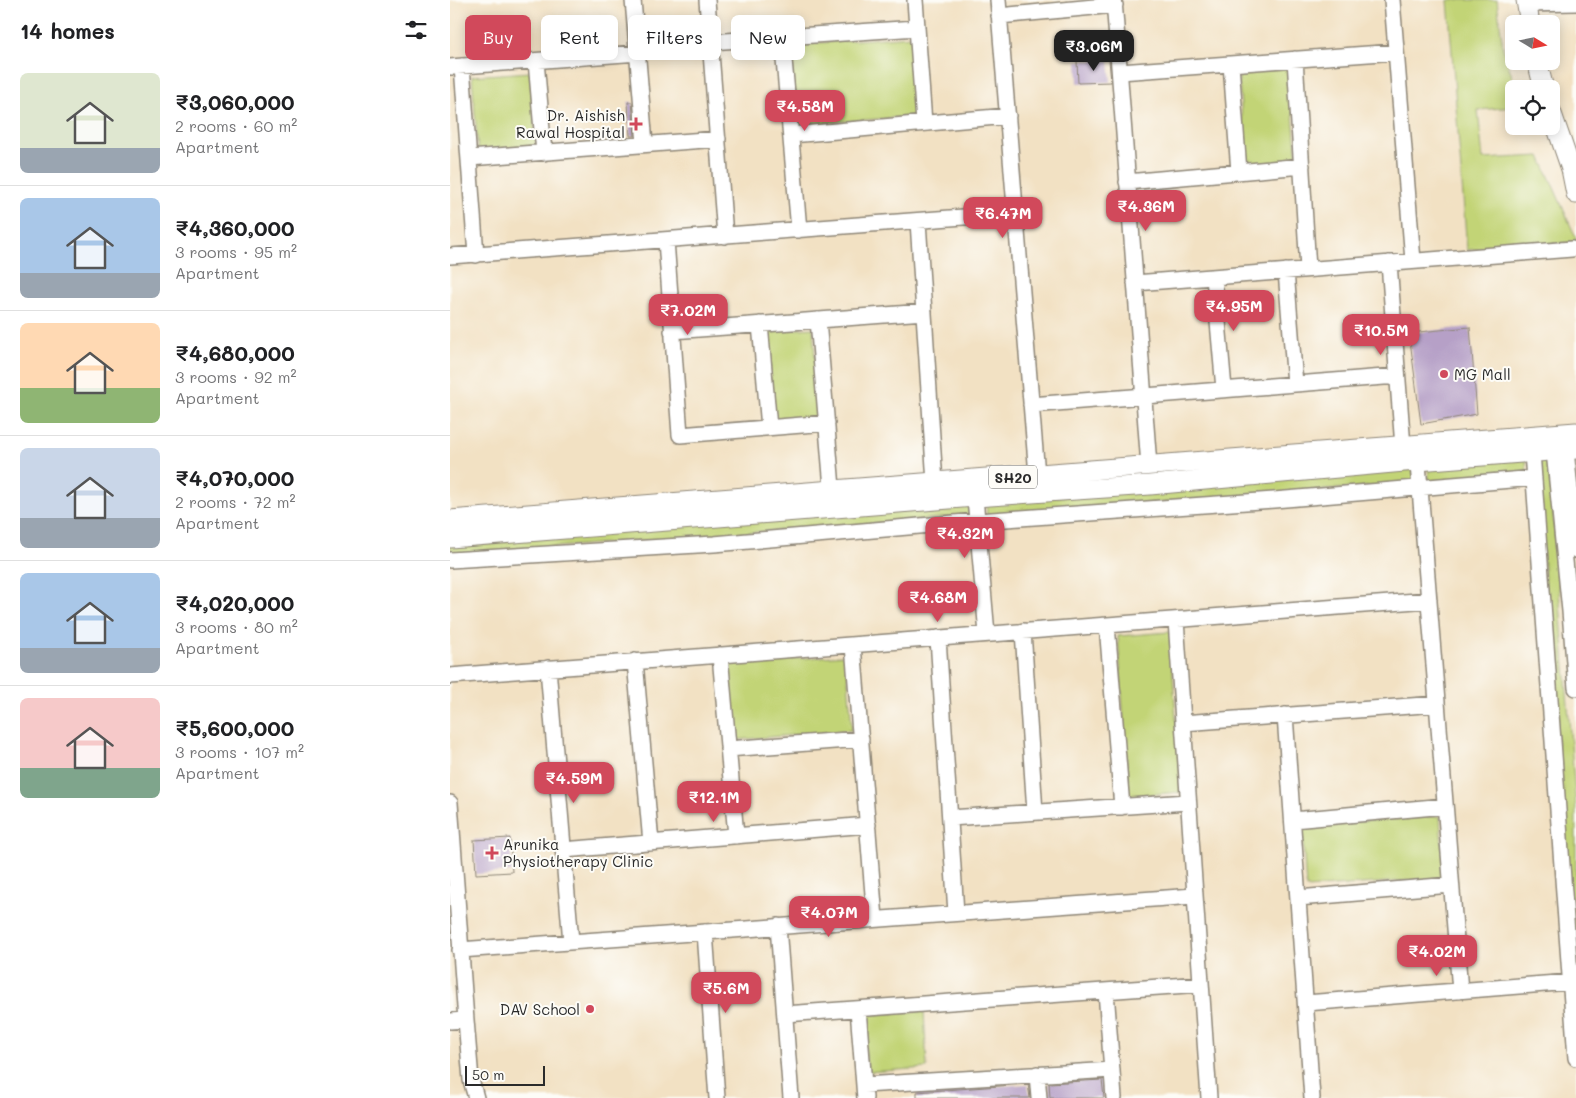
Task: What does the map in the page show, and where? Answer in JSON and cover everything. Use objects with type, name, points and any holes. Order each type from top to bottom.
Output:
[{"type":"main road","points":[[1526,2],[1528,15]]},
{"type":"main road","points":[[1560,134],[1574,171],[1576,194]]},
{"type":"main road","name":"SH20","points":[[450,538],[833,500],[974,489],[1150,485],[1576,432]]},
{"type":"main road","name":"SH20","points":[[450,520],[833,500],[935,483],[974,489],[1037,475],[1149,466],[1412,451],[1532,452],[1565,450]]},
{"type":"street","points":[[633,0],[634,15]]},
{"type":"street","points":[[707,0],[708,15]]},
{"type":"street","points":[[914,0],[924,123]]},
{"type":"street","points":[[998,0],[1037,475]]},
{"type":"street","points":[[1392,0],[1413,261]]},
{"type":"street","points":[[1526,2],[1576,3]]},
{"type":"street","points":[[1000,16],[1115,3],[1149,466]]},
{"type":"street","points":[[805,35],[917,28]]},
{"type":"street","points":[[1120,72],[1396,52]]},
{"type":"street","points":[[476,254],[469,158],[456,67],[628,54]]},
{"type":"street","points":[[1295,59],[1308,269]]},
{"type":"street","points":[[639,60],[645,144]]},
{"type":"street","points":[[711,60],[725,236]]},
{"type":"street","points":[[784,60],[798,230]]},
{"type":"street","points":[[536,61],[544,152]]},
{"type":"street","points":[[1231,64],[1240,172]]},
{"type":"street","points":[[790,135],[1008,116]]},
{"type":"street","points":[[469,158],[718,139]]},
{"type":"street","points":[[1128,182],[1302,166]]},
{"type":"street","points":[[450,256],[1016,214]]},
{"type":"street","points":[[918,221],[935,483]]},
{"type":"street","points":[[666,240],[680,435],[827,423]]},
{"type":"street","points":[[1135,283],[1572,249]]},
{"type":"street","points":[[1389,263],[1397,376],[1420,488],[1460,990]]},
{"type":"street","points":[[1286,271],[1295,384]]},
{"type":"street","points":[[1214,277],[1224,389]]},
{"type":"street","points":[[672,330],[924,312]]},
{"type":"street","points":[[818,320],[833,500]]},
{"type":"street","points":[[760,324],[769,428]]},
{"type":"street","points":[[1032,404],[1397,376]]},
{"type":"street","points":[[1565,450],[1576,550]]},
{"type":"street","points":[[1565,450],[1570,611],[1576,688]]},
{"type":"street","points":[[1532,452],[1576,1058]]},
{"type":"street","points":[[450,560],[714,544],[977,521],[1534,478]]},
{"type":"street","points":[[974,489],[987,634]]},
{"type":"street","points":[[450,676],[1429,600]]},
{"type":"street","points":[[1176,620],[1209,1098]]},
{"type":"street","points":[[1107,625],[1122,807]]},
{"type":"street","points":[[1023,631],[1036,812]]},
{"type":"street","points":[[938,638],[956,913]]},
{"type":"street","points":[[853,645],[875,919]]},
{"type":"street","points":[[720,655],[736,836]]},
{"type":"street","points":[[635,662],[651,843]]},
{"type":"street","points":[[548,668],[571,942]]},
{"type":"street","points":[[1183,723],[1437,704]]},
{"type":"street","points":[[1285,715],[1312,1098]]},
{"type":"street","points":[[728,749],[861,739]]},
{"type":"street","points":[[950,818],[1188,802]]},
{"type":"street","points":[[450,803],[466,1020],[472,1080],[476,1098]]},
{"type":"street","points":[[1293,820],[1445,806]]},
{"type":"street","points":[[563,850],[868,825]]},
{"type":"street","points":[[1298,898],[1451,885]]},
{"type":"street","points":[[460,950],[1194,896]]},
{"type":"street","points":[[778,926],[791,1098]]},
{"type":"street","points":[[705,932],[717,1098]]},
{"type":"street","points":[[1306,1003],[1570,982]]},
{"type":"street","points":[[785,1014],[1201,984]]},
{"type":"street","points":[[1106,991],[1114,1098]]},
{"type":"street","points":[[858,1009],[864,1092],[1037,1074],[1112,1070]]},
{"type":"street","points":[[450,1021],[466,1020]]},
{"type":"street","points":[[1037,1074],[1039,1098]]},
{"type":"green space","points":[[1448,0],[1497,0],[1505,54],[1505,70],[1510,70],[1513,80],[1505,80],[1505,108],[1478,110],[1483,159],[1540,156],[1576,238],[1576,242],[1467,250]]},
{"type":"green space","points":[[912,36],[917,116],[796,125],[791,60],[805,60],[805,44]]},
{"type":"green space","points":[[1289,65],[1297,162],[1246,167],[1238,70]]},
{"type":"green space","points":[[530,72],[536,146],[478,151],[472,76]]},
{"type":"green space","points":[[813,328],[819,418],[774,421],[767,331]]},
{"type":"green space","points":[[1526,459],[1527,474],[1429,481],[1428,467]]},
{"type":"green space","points":[[1549,461],[1576,808],[1576,987],[1536,462]]},
{"type":"green space","points":[[1413,469],[1414,483],[987,516],[986,502]]},
{"type":"green space","points":[[968,503],[969,516],[450,555],[450,541]]},
{"type":"green space","points":[[1170,632],[1181,792],[1129,796],[1118,636]]},
{"type":"green space","points":[[846,655],[852,730],[735,740],[728,664]]},
{"type":"green space","points":[[1440,816],[1444,878],[1306,888],[1302,826]]},
{"type":"green space","points":[[924,1011],[927,1068],[867,1072],[863,1015]]},
{"type":"building","points":[[1109,60],[1111,82],[1078,83],[1077,61]]},
{"type":"building","points":[[628,102],[632,102],[635,136],[630,136]]},
{"type":"building","name":"MG Mall","points":[[1470,327],[1477,414],[1421,424],[1409,333]]},
{"type":"building","points":[[510,838],[512,872],[476,874],[474,840]]},
{"type":"building","points":[[1102,1080],[1104,1098],[1050,1098],[1049,1083]]},
{"type":"building","points":[[1028,1084],[1030,1098],[917,1098],[917,1092]]},
{"type":"place","name":"Dr. Aishish Rawal Hospital","points":[[636,124]]},
{"type":"place","name":"MG Mall","points":[[1444,374]]},
{"type":"place","name":"Arunika Physiotherapy Clinic","points":[[492,853]]},
{"type":"place","name":"DAV School","points":[[590,1009]]}]
